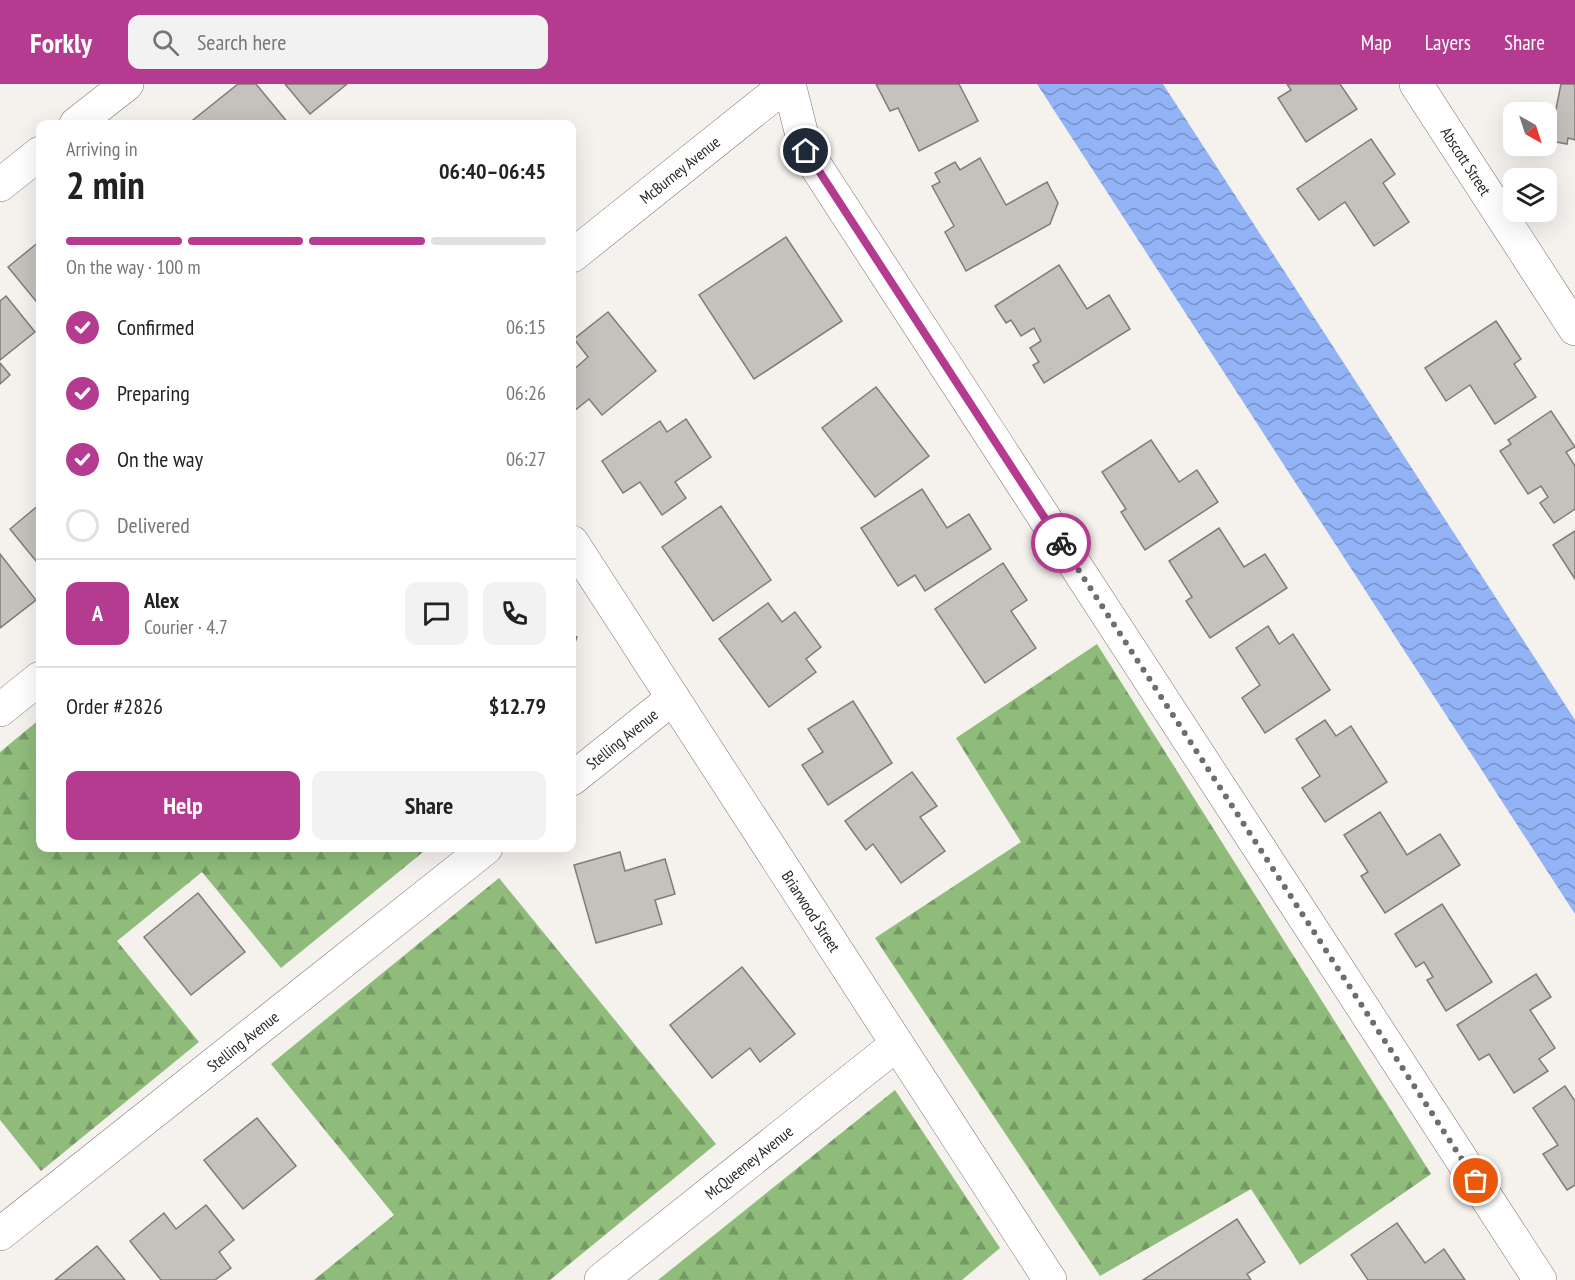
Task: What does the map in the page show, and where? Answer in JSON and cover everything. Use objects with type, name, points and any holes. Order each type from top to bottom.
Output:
[{"type":"street","points":[[81,120],[127,84]]},
{"type":"street","points":[[788,84],[806,151],[1540,1280]]},
{"type":"street","name":"McBurney Avenue","points":[[576,253],[788,84]]},
{"type":"street","name":"Abscott Street","points":[[1429,89],[1575,329]]},
{"type":"street","points":[[0,185],[36,156]]},
{"type":"street","name":"Briarwood Street","points":[[576,548],[1050,1280]]},
{"type":"street","points":[[0,710],[36,681]]},
{"type":"street","name":"Stelling Avenue","points":[[576,776],[673,698]]},
{"type":"street","name":"Stelling Avenue","points":[[0,1234],[481,852]]},
{"type":"street","name":"McQueeney Avenue","points":[[601,1280],[897,1044]]},
{"type":"green space","points":[[1097,644],[1431,1174],[1300,1265],[1251,1189],[1100,1276],[875,938],[1021,842],[956,738]]},
{"type":"green space","points":[[36,722],[36,852],[423,852],[281,968],[202,872],[117,941],[199,1042],[41,1171],[0,1120],[0,752]]},
{"type":"green space","points":[[499,878],[716,1144],[550,1280],[314,1280],[394,1215],[271,1064]]},
{"type":"green space","points":[[895,1090],[1000,1248],[962,1280],[658,1280]]},
{"type":"water","points":[[1037,84],[1163,84],[1575,720],[1575,914]]},
{"type":"building","points":[[238,84],[256,84],[286,120],[193,120]]},
{"type":"building","points":[[285,84],[347,84],[310,114]]},
{"type":"building","points":[[876,84],[959,84],[978,121],[919,151],[898,108],[890,111]]},
{"type":"building","points":[[1287,84],[1340,84],[1357,109],[1306,142],[1278,98],[1291,90]]},
{"type":"building","points":[[1561,84],[1575,84],[1575,140],[1568,138],[1567,144],[1557,142],[1557,104]]},
{"type":"building","points":[[1371,139],[1395,174],[1383,183],[1409,222],[1374,246],[1345,202],[1319,220],[1297,189]]},
{"type":"building","points":[[980,158],[1006,205],[1047,182],[1058,203],[1050,224],[966,271],[945,232],[954,226],[932,186],[940,182],[935,173],[955,162],[960,170]]},
{"type":"building","points":[[786,237],[842,321],[754,379],[699,295]]},
{"type":"building","points":[[36,244],[36,301],[8,267]]},
{"type":"building","points":[[1059,265],[1087,309],[1109,295],[1130,329],[1044,383],[1033,365],[1039,362],[1030,348],[1041,341],[1034,328],[1021,336],[1011,320],[1006,323],[995,306]]},
{"type":"building","points":[[6,296],[35,332],[0,360],[0,301]]},
{"type":"building","points":[[608,312],[656,371],[602,415],[589,399],[576,409],[576,368],[588,357],[576,342],[576,337]]},
{"type":"building","points":[[1496,321],[1521,359],[1514,364],[1536,397],[1495,424],[1470,385],[1446,401],[1425,368]]},
{"type":"building","points":[[0,363],[10,375],[0,384]]},
{"type":"building","points":[[876,387],[929,456],[875,497],[822,428]]},
{"type":"building","points":[[1551,411],[1575,447],[1566,452],[1575,466],[1575,509],[1554,523],[1540,503],[1548,497],[1541,486],[1528,494],[1500,451],[1511,444],[1508,440]]},
{"type":"building","points":[[686,419],[711,457],[675,482],[686,498],[662,515],[640,482],[623,493],[602,461],[660,421],[667,432]]},
{"type":"building","points":[[1151,440],[1179,482],[1197,470],[1218,502],[1145,550],[1121,512],[1126,509],[1102,472]]},
{"type":"building","points":[[922,489],[947,528],[969,514],[991,549],[925,591],[915,575],[898,586],[861,528]]},
{"type":"building","points":[[721,506],[771,580],[713,621],[662,547]]},
{"type":"building","points":[[36,507],[36,561],[10,529]]},
{"type":"building","points":[[1219,528],[1244,567],[1265,554],[1287,588],[1210,638],[1186,601],[1192,597],[1169,561]]},
{"type":"building","points":[[1575,531],[1575,579],[1553,545]]},
{"type":"building","points":[[0,554],[36,600],[0,628]]},
{"type":"building","points":[[1003,563],[1027,600],[1011,611],[1036,648],[985,683],[935,609]]},
{"type":"building","points":[[768,603],[782,622],[795,612],[821,647],[806,659],[816,672],[769,707],[719,639]]},
{"type":"building","points":[[1268,626],[1279,644],[1293,634],[1330,690],[1265,733],[1242,698],[1260,685],[1236,648]]},
{"type":"building","points":[[853,701],[892,763],[828,805],[802,765],[823,752],[808,729]]},
{"type":"building","points":[[1325,720],[1336,736],[1351,726],[1387,782],[1325,822],[1302,788],[1320,776],[1296,739]]},
{"type":"building","points":[[912,772],[937,806],[920,817],[945,851],[901,883],[873,844],[866,850],[845,821]]},
{"type":"building","points":[[1380,812],[1407,855],[1440,834],[1460,865],[1385,913],[1361,876],[1368,872],[1344,835]]},
{"type":"building","points":[[620,852],[625,871],[665,859],[675,894],[655,900],[662,924],[596,943],[574,865]]},
{"type":"building","points":[[198,893],[245,952],[191,995],[144,937]]},
{"type":"building","points":[[1442,904],[1492,982],[1446,1011],[1427,980],[1433,977],[1424,962],[1416,967],[1395,934]]},
{"type":"building","points":[[742,967],[795,1034],[760,1062],[750,1048],[712,1078],[670,1025]]},
{"type":"building","points":[[1536,974],[1551,997],[1530,1010],[1555,1048],[1539,1059],[1548,1071],[1514,1093],[1489,1054],[1479,1060],[1457,1025]]},
{"type":"building","points":[[1565,1086],[1575,1101],[1575,1185],[1567,1190],[1543,1154],[1558,1145],[1533,1108]]},
{"type":"building","points":[[257,1118],[296,1166],[243,1209],[204,1160]]},
{"type":"building","points":[[206,1205],[234,1240],[219,1252],[231,1268],[215,1280],[161,1280],[130,1241],[164,1213],[176,1229]]},
{"type":"building","points":[[1237,1219],[1265,1262],[1247,1274],[1251,1280],[1143,1280]]},
{"type":"building","points":[[1397,1223],[1425,1263],[1444,1249],[1465,1280],[1368,1280],[1351,1255]]},
{"type":"building","points":[[97,1246],[125,1280],[55,1280]]},
{"type":"way so far","points":[[1061,543],[1476,1181]]},
{"type":"route","points":[[806,151],[1061,543]]}]
